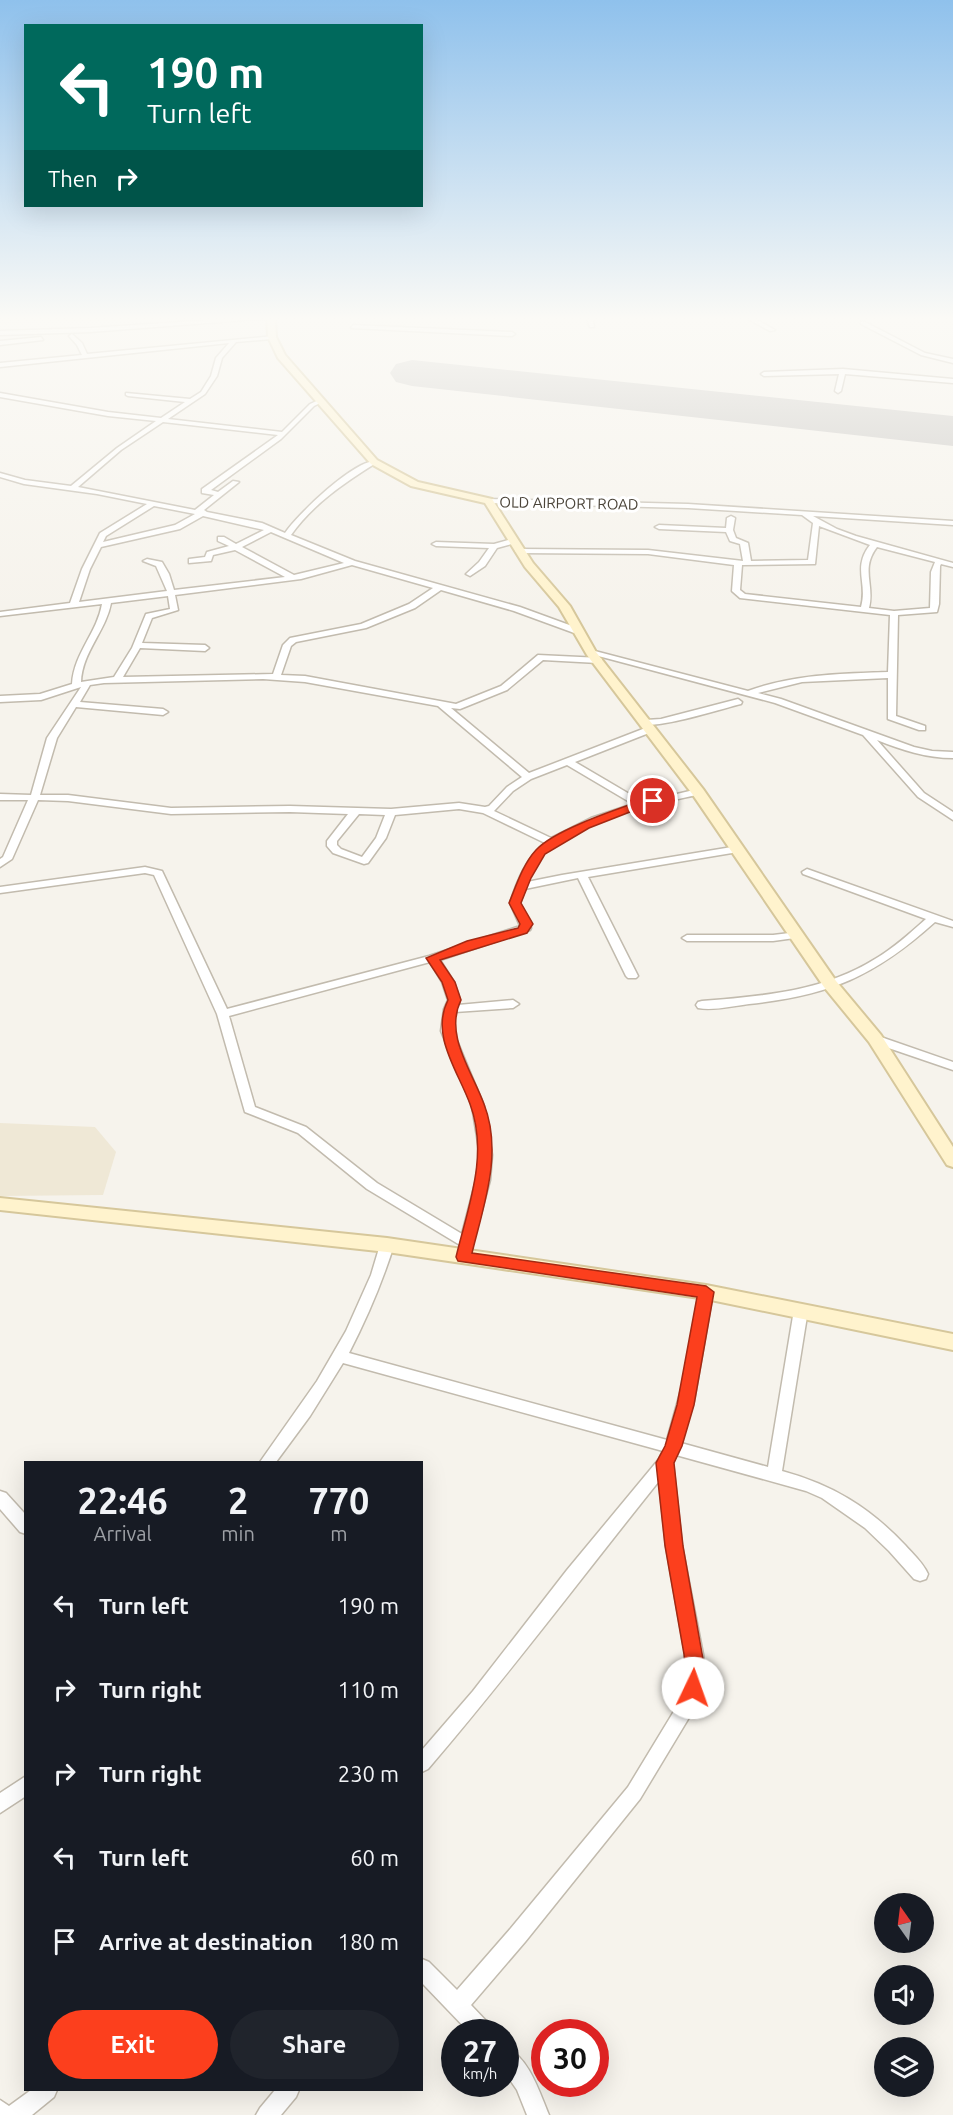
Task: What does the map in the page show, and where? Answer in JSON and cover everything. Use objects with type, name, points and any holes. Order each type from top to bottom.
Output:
[{"type":"street","points":[[121,416],[284,434]]},
{"type":"street","points":[[73,489],[118,449],[169,416]]},
{"type":"street","points":[[219,494],[205,491],[284,434],[302,416]]},
{"type":"street","name":"OLD AIRPORT ROAD","points":[[334,416],[374,462],[390,474],[423,487],[489,501],[688,506],[953,523]]},
{"type":"street","points":[[287,535],[314,506],[343,482],[374,462]]},
{"type":"street","points":[[0,474],[24,482],[201,511],[272,529],[352,563],[517,609],[580,632]]},
{"type":"street","points":[[100,545],[177,527],[201,511],[235,482]]},
{"type":"street","points":[[489,501],[516,546],[529,565],[552,590],[594,656],[698,792],[831,984],[875,1039],[953,1161]]},
{"type":"street","points":[[74,604],[86,569],[109,531],[154,503]]},
{"type":"street","points":[[682,528],[688,506]]},
{"type":"street","points":[[803,513],[816,524],[953,565]]},
{"type":"street","points":[[731,518],[729,530],[733,539],[744,543],[736,591],[743,596],[894,613],[934,610],[938,589],[936,566],[939,561]]},
{"type":"street","points":[[436,544],[657,553],[742,562],[812,562],[816,524]]},
{"type":"street","points":[[659,527],[729,530]]},
{"type":"street","points":[[192,561],[208,559],[210,554],[236,547],[272,529]]},
{"type":"street","points":[[221,539],[293,578]]},
{"type":"street","points":[[864,610],[869,595],[862,576],[869,550],[876,543]]},
{"type":"street","points":[[470,574],[482,564],[494,546]]},
{"type":"street","points":[[118,679],[121,668],[137,645],[142,628],[149,616],[174,610],[172,592],[159,564],[147,561]]},
{"type":"street","points":[[0,614],[293,578],[352,563]]},
{"type":"street","points":[[276,677],[287,645],[293,640],[363,626],[412,606],[440,587]]},
{"type":"street","points":[[76,685],[75,676],[92,635],[104,618],[107,600]]},
{"type":"street","points":[[894,613],[891,717],[921,728]]},
{"type":"street","points":[[137,645],[205,648]]},
{"type":"street","points":[[0,699],[41,697],[88,682],[118,679],[276,677],[358,687],[442,706],[461,706],[489,696],[513,682],[541,657],[594,656],[750,693],[905,747],[953,755]]},
{"type":"street","points":[[750,693],[805,679],[846,675],[891,675]]},
{"type":"street","points":[[0,864],[7,859],[34,796],[52,738],[88,682]]},
{"type":"street","points":[[485,810],[492,808],[510,789],[528,777],[568,762],[648,726],[738,702]]},
{"type":"street","points":[[74,704],[163,712]]},
{"type":"street","points":[[442,706],[528,777]]},
{"type":"street","points":[[866,733],[921,795],[953,817]]},
{"type":"street","points":[[568,762],[640,804]]},
{"type":"street","points":[[223,1014],[433,958],[526,928],[515,903],[538,855],[553,843],[585,826],[640,804],[698,792]]},
{"type":"street","points":[[0,797],[34,796],[171,811],[290,809],[391,812],[459,806],[485,810],[553,843]]},
{"type":"street","points":[[355,812],[332,841],[332,846],[337,851],[364,861],[381,838],[391,812]]},
{"type":"street","points":[[521,887],[738,849]]},
{"type":"street","points":[[0,890],[146,870],[158,873],[223,1014],[249,1109],[302,1130],[372,1186],[465,1250]]},
{"type":"street","points":[[807,872],[953,924]]},
{"type":"street","points":[[582,875],[632,976]]},
{"type":"street","points":[[702,1005],[795,995],[831,984],[868,970],[911,941],[933,918]]},
{"type":"street","points":[[687,938],[773,938],[798,935]]},
{"type":"street","points":[[433,958],[454,1000],[450,1009],[447,1031],[478,1106],[486,1155],[465,1250]]},
{"type":"street","points":[[450,1009],[513,1004]]},
{"type":"street","points":[[875,1039],[953,1066]]},
{"type":"street","points":[[0,1204],[387,1245],[465,1250],[706,1292],[953,1342]]},
{"type":"street","points":[[269,1461],[299,1421],[359,1322],[378,1279],[387,1245]]},
{"type":"street","points":[[423,1762],[479,1697],[669,1455],[686,1405],[706,1292]]},
{"type":"street","points":[[774,1475],[801,1310]]},
{"type":"street","points":[[340,1356],[669,1455],[774,1475],[810,1485],[843,1501],[873,1522],[920,1574]]},
{"type":"street","points":[[458,2004],[518,1935],[634,1792],[690,1701],[696,1676],[674,1546],[669,1455]]},
{"type":"street","points":[[0,1498],[24,1525]]},
{"type":"street","points":[[0,1804],[24,1786]]},
{"type":"street","points":[[423,1971],[471,2019]]},
{"type":"street","points":[[519,2075],[525,2083],[538,2115]]},
{"type":"street","points":[[15,2115],[46,2091]]},
{"type":"street","points":[[267,2115],[288,2091]]},
{"type":"street","points":[[0,2111],[3,2115]]},
{"type":"shaded area","points":[[0,1123],[95,1127],[116,1152],[103,1195],[0,1196]]},
{"type":"runway","points":[[810,416],[953,431]]},
{"type":"route","points":[[653,801],[585,826],[541,851],[525,878],[515,903],[526,928],[433,958],[448,982],[454,1000],[447,1022],[447,1031],[478,1106],[484,1135],[486,1155],[483,1180],[464,1257],[706,1292],[686,1405],[665,1463],[674,1546],[694,1654],[696,1676],[693,1688]]}]
